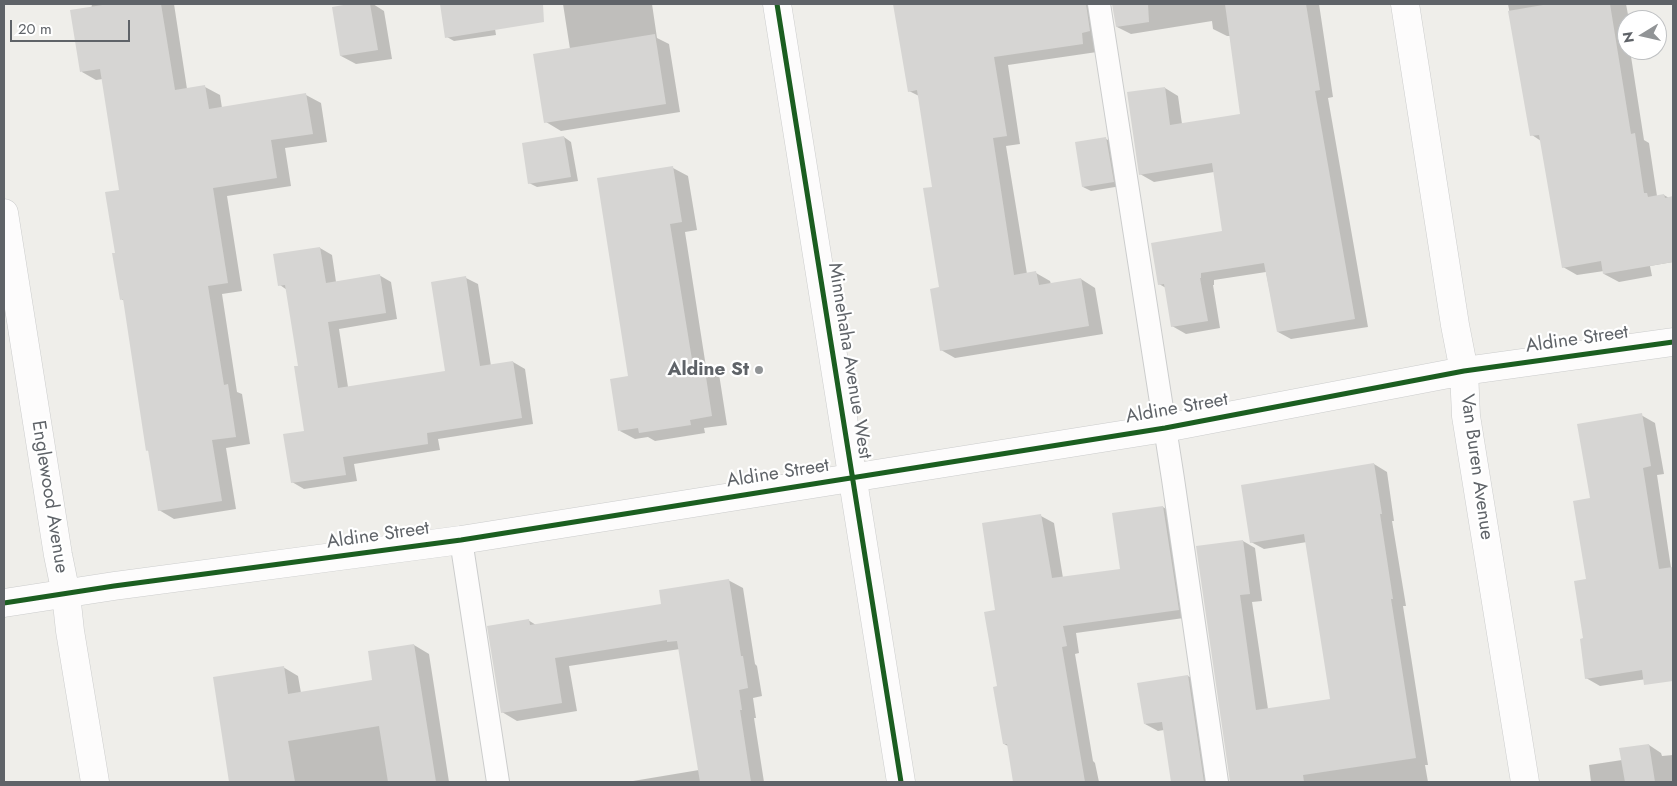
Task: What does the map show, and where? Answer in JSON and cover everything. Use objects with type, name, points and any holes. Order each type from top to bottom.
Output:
[{"type":"street","name":"Minnehaha Avenue West","points":[[777,4],[901,782]]},
{"type":"street","name":"Van Buren Avenue","points":[[1405,4],[1454,325],[1464,371],[1466,416],[1525,782]]},
{"type":"street","name":"Englewood Avenue","points":[[4,213],[95,782]]},
{"type":"street","name":"Aldine Street","points":[[4,603],[460,540],[1165,428],[1464,371],[1673,342]]},
{"type":"lane","points":[[1100,4],[1217,782]]},
{"type":"lane","points":[[460,540],[498,782]]},
{"type":"building","points":[[109,4],[161,4],[175,90],[205,85],[209,109],[306,93],[313,134],[271,140],[277,178],[213,188],[228,283],[208,286],[224,385],[228,384],[236,437],[212,440],[222,501],[158,511],[148,450],[146,451],[123,299],[120,300],[112,253],[115,253],[105,192],[119,190],[100,69],[80,72],[70,10]]},
{"type":"building","points":[[349,4],[370,4],[378,50],[340,56],[332,7]]},
{"type":"building","points":[[440,4],[543,4],[544,22],[445,38]]},
{"type":"building","points":[[893,4],[1086,4],[1090,31],[1082,33],[1083,44],[994,57],[1007,136],[993,138],[1014,275],[1036,271],[1039,285],[1081,278],[1089,326],[940,351],[930,289],[939,287],[923,188],[932,187],[917,90],[908,92]]},
{"type":"building","points":[[1112,4],[1148,4],[1149,22],[1116,27]]},
{"type":"building","points":[[1225,4],[1306,4],[1320,90],[1315,91],[1355,319],[1277,332],[1264,263],[1201,273],[1200,278],[1208,321],[1171,327],[1164,284],[1158,285],[1151,243],[1222,231],[1212,163],[1139,175],[1127,92],[1165,87],[1170,125],[1240,114]]},
{"type":"building","points":[[1549,4],[1610,4],[1617,47],[1617,60],[1619,60],[1631,134],[1635,133],[1644,193],[1647,193],[1648,197],[1664,194],[1665,198],[1673,196],[1673,262],[1603,274],[1601,261],[1562,268],[1539,135],[1530,136],[1508,11]]},
{"type":"building","points":[[655,34],[666,104],[544,123],[533,54]]},
{"type":"building","points":[[564,136],[571,177],[528,184],[522,143]]},
{"type":"building","points":[[1106,137],[1114,182],[1082,187],[1075,142]]},
{"type":"building","points":[[673,166],[682,222],[670,224],[693,366],[704,364],[712,416],[690,420],[691,425],[639,433],[638,428],[618,431],[610,379],[628,376],[597,178]]},
{"type":"building","points":[[320,247],[326,283],[380,274],[386,313],[328,322],[338,388],[445,371],[431,282],[466,276],[480,366],[513,361],[522,418],[427,433],[428,444],[343,457],[346,475],[291,483],[283,434],[304,431],[294,366],[298,366],[285,285],[278,286],[273,254]]},
{"type":"building","points":[[1642,413],[1651,466],[1643,468],[1659,569],[1673,567],[1673,681],[1644,685],[1642,670],[1585,679],[1580,639],[1583,638],[1574,581],[1586,579],[1573,501],[1590,498],[1577,424]]},
{"type":"building","points":[[1374,463],[1393,599],[1391,599],[1416,758],[1303,775],[1304,782],[1230,782],[1196,546],[1243,540],[1250,594],[1240,595],[1256,710],[1330,699],[1304,534],[1250,543],[1241,485]]},
{"type":"building","points":[[1163,506],[1179,610],[1063,626],[1067,646],[1062,647],[1085,782],[1013,782],[1007,744],[1003,744],[993,687],[997,686],[984,612],[995,610],[982,523],[1041,514],[1052,578],[1120,569],[1112,513]]},
{"type":"building","points":[[729,579],[748,688],[739,690],[742,710],[740,710],[751,782],[700,782],[677,641],[667,642],[667,640],[555,658],[562,703],[501,713],[487,626],[529,619],[530,625],[661,604],[659,590]]},
{"type":"building","points":[[414,644],[436,782],[388,782],[379,726],[288,741],[295,782],[229,782],[213,677],[284,666],[288,694],[372,680],[368,651]]},
{"type":"building","points":[[1188,675],[1204,782],[1171,782],[1162,722],[1144,724],[1137,683]]},
{"type":"building","points":[[1649,744],[1655,782],[1625,782],[1619,748]]},
{"type":"cycle path","points":[[777,4],[901,782]]},
{"type":"cycle path","points":[[4,603],[114,586],[461,540],[1165,428],[1464,371],[1673,342]]},
{"type":"place","name":"Aldine St","points":[[759,370]]}]
